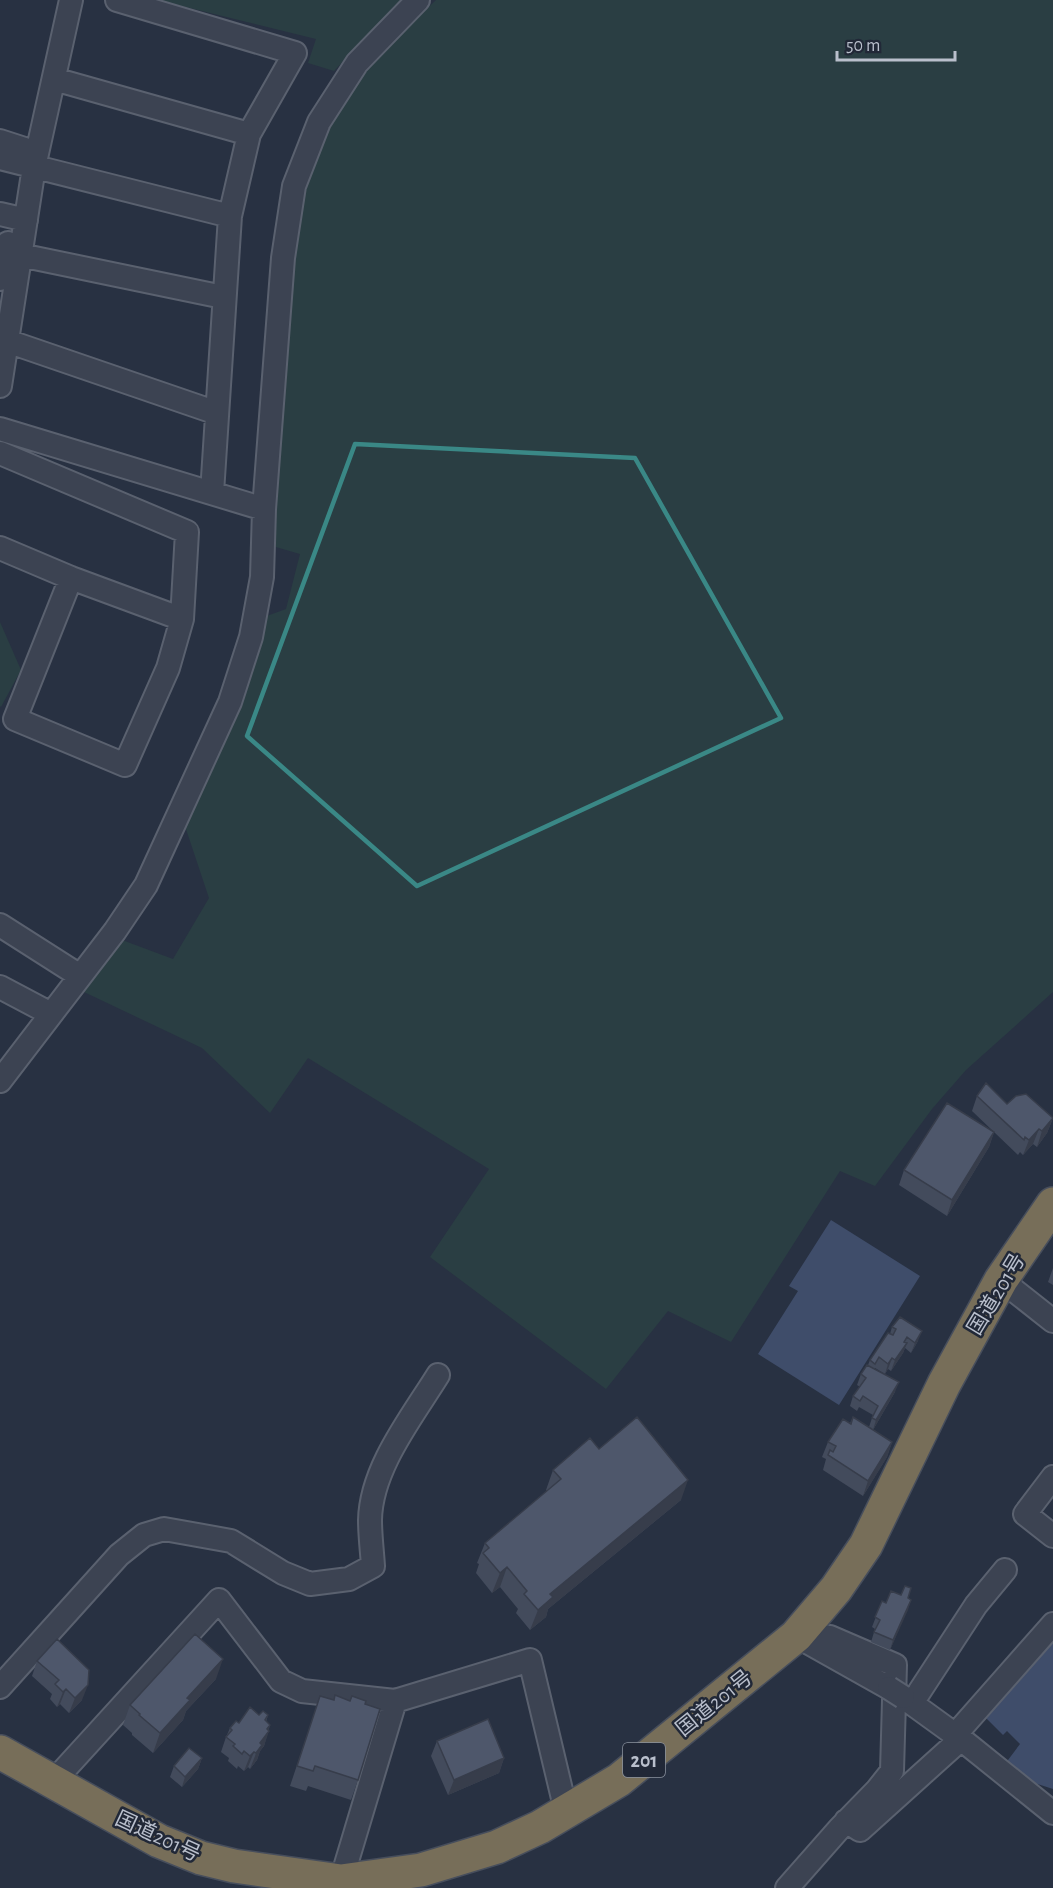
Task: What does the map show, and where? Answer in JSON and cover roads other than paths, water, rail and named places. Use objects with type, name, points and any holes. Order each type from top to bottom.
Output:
[{"type":"highway","name":"国道201号","points":[[0,1752],[159,1841],[201,1858],[339,1885],[421,1870],[497,1847],[540,1827],[619,1780],[796,1636],[836,1589],[866,1545],[944,1384],[1000,1280],[1053,1204]]},
{"type":"street","points":[[0,279],[13,217],[36,160],[71,0]]},
{"type":"street","points":[[117,0],[295,53],[249,134],[230,216],[212,493]]},
{"type":"street","points":[[0,1081],[146,885],[230,702],[251,637],[262,577],[264,509],[283,258],[294,186],[319,122],[357,63],[418,0]]},
{"type":"street","points":[[54,79],[249,134]]},
{"type":"street","points":[[0,141],[36,160],[230,216]]},
{"type":"street","points":[[0,159],[36,160]]},
{"type":"street","points":[[0,386],[20,255],[13,217]]},
{"type":"street","points":[[20,255],[223,297]]},
{"type":"street","points":[[7,341],[217,413]]},
{"type":"street","points":[[0,429],[264,509]]},
{"type":"street","points":[[0,453],[187,532],[182,619],[168,668],[125,765],[15,719],[71,578]]},
{"type":"street","points":[[0,548],[71,578],[182,619]]},
{"type":"street","points":[[0,925],[80,976]]},
{"type":"street","points":[[0,987],[51,1014]]},
{"type":"street","points":[[1000,1280],[1053,1321]]},
{"type":"street","points":[[0,1687],[119,1555],[144,1535],[164,1530],[231,1541],[282,1573],[310,1584],[350,1579],[374,1566],[370,1518],[378,1477],[394,1446],[438,1375]]},
{"type":"street","points":[[1053,1477],[1025,1514],[1053,1536]]},
{"type":"street","points":[[901,1696],[1005,1570]]},
{"type":"street","points":[[53,1782],[219,1600],[281,1681],[302,1691],[395,1701],[530,1660],[566,1811]]},
{"type":"street","points":[[846,1821],[860,1830],[958,1737],[1053,1624]]},
{"type":"street","points":[[796,1636],[901,1696],[958,1737],[1053,1813]]},
{"type":"street","points":[[787,1888],[846,1821],[878,1790],[892,1771],[895,1665],[830,1637],[796,1636]]},
{"type":"street","points":[[339,1885],[395,1701]]},
{"type":"water","points":[[831,1220],[920,1276],[839,1405],[758,1354],[798,1291],[789,1286]]},
{"type":"water","points":[[1053,1637],[1053,1789],[1022,1779],[1005,1764],[1020,1744],[1007,1731],[1003,1735],[985,1717]]}]
